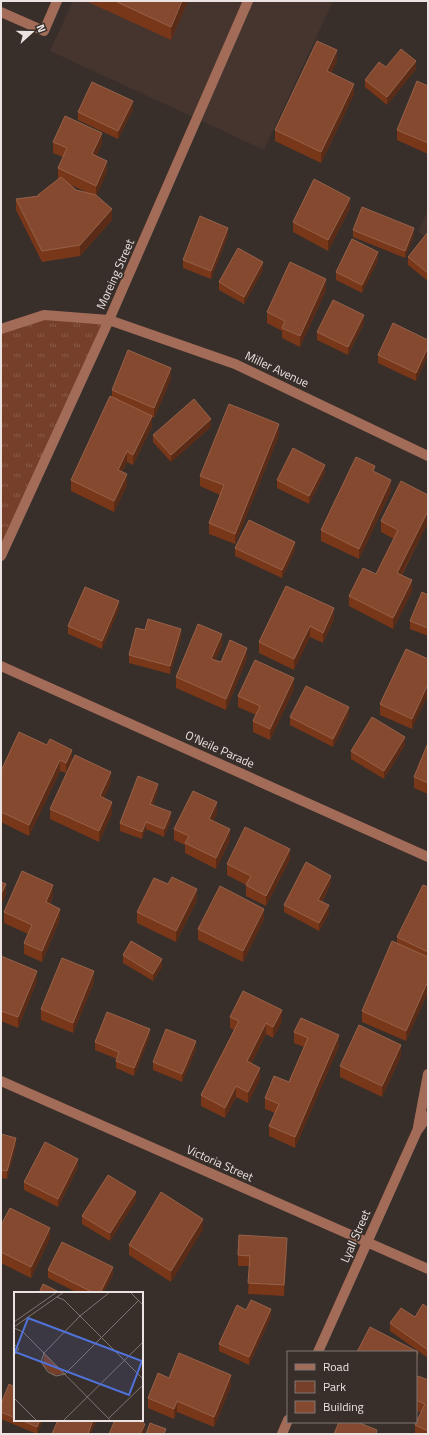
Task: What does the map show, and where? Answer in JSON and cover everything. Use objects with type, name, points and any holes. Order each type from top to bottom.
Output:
[{"type":"street","points":[[1,12],[44,31],[57,1]]},
{"type":"street","name":"Moreing Street","points":[[1,556],[109,320],[248,1]]},
{"type":"street","name":"Miller Avenue","points":[[1,329],[44,315],[109,320],[235,364],[428,456]]},
{"type":"street","name":"O'Neile Parade","points":[[1,666],[428,857]]},
{"type":"street","name":"Lyall Street","points":[[417,1131],[428,1074]]},
{"type":"street","name":"Victoria Street","points":[[1,1081],[428,1269]]},
{"type":"street","name":"Lyall Street","points":[[318,1351],[417,1131],[428,1116]]},
{"type":"street","points":[[282,1434],[287,1422]]},
{"type":"shaded area","points":[[73,1],[333,1],[264,150],[50,51]]},
{"type":"shaded area","points":[[428,210],[428,238],[418,232]]},
{"type":"green space","points":[[44,315],[109,320],[1,556],[1,329]]},
{"type":"building","points":[[115,1],[182,1],[171,27]]},
{"type":"building","points":[[317,41],[337,50],[327,71],[354,84],[321,152],[275,130]]},
{"type":"building","points":[[401,49],[416,61],[387,97],[365,80],[379,62],[386,67]]},
{"type":"building","points":[[417,81],[428,86],[428,143],[397,130]]},
{"type":"building","points":[[92,82],[133,101],[118,131],[78,112]]},
{"type":"building","points":[[65,116],[102,133],[92,154],[107,161],[96,186],[58,168],[67,148],[53,142]]},
{"type":"building","points":[[61,177],[76,190],[96,195],[112,209],[80,245],[42,251],[16,199],[39,196],[38,195]]},
{"type":"building","points":[[314,179],[350,198],[328,240],[293,222]]},
{"type":"building","points":[[362,207],[414,228],[405,251],[353,230]]},
{"type":"building","points":[[200,216],[228,228],[211,271],[183,260]]},
{"type":"building","points":[[428,232],[428,273],[408,257]]},
{"type":"building","points":[[352,239],[378,252],[362,285],[336,272]]},
{"type":"building","points":[[238,248],[263,262],[244,297],[219,282]]},
{"type":"building","points":[[290,262],[326,279],[300,336],[282,328],[285,321],[267,312]]},
{"type":"building","points":[[333,300],[364,315],[348,347],[317,332]]},
{"type":"building","points":[[393,323],[428,340],[428,347],[416,373],[378,355]]},
{"type":"building","points":[[128,350],[171,368],[154,408],[112,390]]},
{"type":"building","points":[[110,396],[152,416],[133,455],[127,451],[118,470],[127,474],[114,501],[71,480]]},
{"type":"building","points":[[194,399],[211,419],[171,455],[153,435]]},
{"type":"building","points":[[229,404],[279,424],[235,534],[209,523],[224,485],[200,476]]},
{"type":"building","points":[[293,448],[325,465],[309,496],[277,480]]},
{"type":"building","points":[[356,457],[375,466],[373,471],[391,480],[359,549],[321,530]]},
{"type":"building","points":[[401,481],[428,495],[428,511],[397,573],[412,580],[393,618],[349,596],[363,568],[376,574],[398,530],[381,521]]},
{"type":"building","points":[[249,520],[295,542],[282,570],[235,548]]},
{"type":"building","points":[[286,586],[334,608],[323,633],[310,626],[294,659],[259,642]]},
{"type":"building","points":[[85,587],[119,601],[102,641],[68,626]]},
{"type":"building","points":[[422,592],[428,595],[428,628],[410,621]]},
{"type":"building","points":[[148,619],[181,629],[170,666],[129,655],[136,628],[145,630]]},
{"type":"building","points":[[198,624],[222,634],[211,659],[221,662],[230,640],[247,648],[226,699],[176,677]]},
{"type":"building","points":[[406,649],[428,659],[428,684],[412,719],[380,704]]},
{"type":"building","points":[[255,660],[294,678],[270,729],[253,721],[260,706],[238,696]]},
{"type":"building","points":[[306,686],[349,707],[333,739],[290,717]]},
{"type":"building","points":[[372,717],[405,737],[384,771],[351,751]]},
{"type":"building","points":[[19,732],[47,745],[50,739],[72,750],[66,763],[60,760],[29,825],[1,812],[1,771]]},
{"type":"building","points":[[428,743],[428,783],[414,777]]},
{"type":"building","points":[[75,755],[111,772],[100,796],[112,802],[99,831],[50,809]]},
{"type":"building","points":[[138,776],[158,784],[150,804],[171,812],[164,829],[146,822],[142,832],[120,823]]},
{"type":"building","points":[[193,791],[217,802],[209,819],[230,829],[216,858],[185,843],[189,836],[174,829]]},
{"type":"building","points":[[245,827],[290,849],[266,896],[246,885],[251,876],[227,864]]},
{"type":"building","points":[[306,862],[331,876],[318,900],[329,905],[319,923],[284,905]]},
{"type":"building","points":[[22,871],[53,885],[46,902],[60,909],[42,951],[24,943],[32,925],[4,912]]},
{"type":"building","points":[[172,877],[197,889],[176,931],[137,912],[154,878],[168,884]]},
{"type":"building","points":[[1,882],[6,884],[1,894]]},
{"type":"building","points":[[423,885],[428,887],[428,952],[397,937]]},
{"type":"building","points":[[220,886],[264,909],[243,951],[198,929]]},
{"type":"building","points":[[131,941],[162,959],[153,974],[123,955]]},
{"type":"building","points":[[392,941],[428,957],[428,981],[406,1031],[362,1011]]},
{"type":"building","points":[[1,956],[37,971],[18,1017],[1,1011]]},
{"type":"building","points":[[62,958],[94,971],[73,1023],[41,1009]]},
{"type":"building","points":[[243,991],[282,1010],[273,1027],[266,1023],[247,1061],[260,1068],[248,1092],[236,1086],[225,1108],[201,1095],[239,1021],[230,1017]]},
{"type":"building","points":[[107,1012],[150,1029],[134,1068],[116,1061],[119,1052],[95,1042]]},
{"type":"building","points":[[301,1018],[339,1035],[295,1137],[269,1126],[279,1104],[265,1098],[274,1076],[289,1082],[308,1038],[294,1032]]},
{"type":"building","points":[[359,1025],[401,1045],[382,1086],[340,1066]]},
{"type":"building","points":[[166,1029],[196,1041],[182,1074],[153,1062]]},
{"type":"building","points":[[1,1134],[16,1138],[7,1171],[1,1170]]},
{"type":"building","points":[[45,1142],[78,1159],[58,1199],[24,1182]]},
{"type":"building","points":[[108,1175],[136,1192],[110,1233],[82,1216]]},
{"type":"building","points":[[161,1192],[203,1219],[171,1271],[129,1245]]},
{"type":"building","points":[[10,1208],[50,1228],[31,1267],[1,1252],[1,1225]]},
{"type":"building","points":[[239,1235],[287,1238],[284,1285],[248,1283],[250,1256],[238,1255]]},
{"type":"building","points":[[62,1242],[113,1267],[100,1292],[92,1292],[48,1270]]},
{"type":"building","points":[[43,1284],[59,1292],[39,1292]]},
{"type":"building","points":[[251,1300],[271,1309],[249,1357],[219,1344],[237,1305],[246,1310]]},
{"type":"building","points":[[423,1304],[428,1308],[428,1350],[390,1323],[401,1308],[415,1317]]},
{"type":"building","points":[[370,1327],[416,1351],[358,1351]]},
{"type":"building","points":[[179,1353],[231,1375],[214,1417],[177,1401],[174,1409],[148,1398],[158,1373],[169,1378]]},
{"type":"building","points":[[418,1376],[428,1380],[428,1431],[415,1425],[425,1404],[417,1400]]},
{"type":"building","points":[[9,1384],[14,1386],[14,1418],[1,1412],[1,1404]]},
{"type":"building","points":[[23,1421],[40,1421],[37,1427]]},
{"type":"building","points":[[58,1421],[93,1421],[88,1434],[52,1434]]},
{"type":"building","points":[[115,1421],[140,1421],[145,1424],[140,1434],[109,1434]]},
{"type":"building","points":[[150,1423],[166,1429],[164,1434],[146,1434]]},
{"type":"building","points":[[339,1423],[360,1423],[377,1430],[376,1434],[334,1434]]}]
